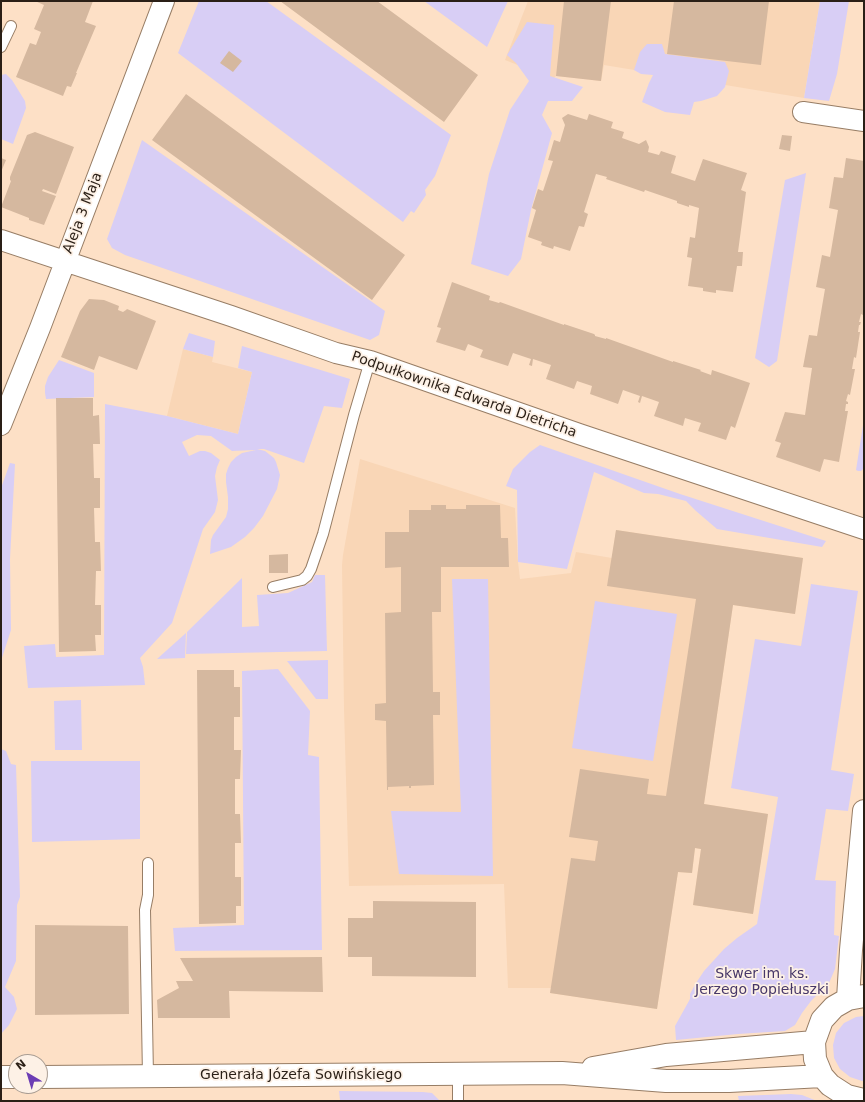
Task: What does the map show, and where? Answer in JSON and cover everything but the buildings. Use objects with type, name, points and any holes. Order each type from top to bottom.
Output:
[{"type":"street","name":"Aleja 3 Maja","points":[[1,425],[40,328],[164,1]]},
{"type":"street","points":[[802,112],[864,121]]},
{"type":"street","name":"Podpułkownika Edwarda Dietricha","points":[[1,240],[232,316],[336,353],[370,361],[579,434],[864,529]]},
{"type":"street","points":[[853,1099],[830,1085],[822,1076],[815,1059],[814,1042],[822,1020],[834,1007],[856,998],[851,950],[864,811]]},
{"type":"street","name":"Generała Józefa Sowińskiego","points":[[562,1073],[666,1055],[814,1042]]},
{"type":"street","name":"Generała Józefa Sowińskiego","points":[[48,1077],[562,1073],[666,1081],[822,1076]]},
{"type":"lane","points":[[1,47],[11,26]]},
{"type":"lane","points":[[273,587],[302,580],[308,576],[311,570],[370,361]]},
{"type":"lane","points":[[148,863],[148,895],[145,910],[148,1076]]},
{"type":"lane","points":[[458,1074],[458,1101]]},
{"type":"shaded area","points":[[528,1],[820,1],[804,98],[604,65],[601,81],[556,76],[553,79],[505,60]]},
{"type":"shaded area","points":[[183,349],[213,357],[212,362],[252,372],[238,434],[167,416]]},
{"type":"shaded area","points":[[360,459],[515,508],[520,579],[571,573],[576,552],[612,558],[616,530],[803,558],[795,614],[733,605],[704,804],[768,814],[753,914],[693,905],[701,849],[695,848],[692,873],[678,872],[657,1009],[550,993],[551,988],[508,988],[504,884],[349,886],[342,565]]},
{"type":"green space","points":[[199,1],[266,1],[451,135],[435,176],[425,190],[426,195],[414,213],[411,211],[403,222],[178,53]]},
{"type":"green space","points":[[424,1],[508,1],[487,47]]},
{"type":"green space","points":[[820,1],[849,1],[837,74],[829,101],[804,98]]},
{"type":"green space","points":[[527,22],[554,25],[550,76],[583,87],[572,101],[548,101],[542,115],[552,133],[531,210],[521,259],[508,276],[471,264],[489,174],[510,110],[529,81],[516,63],[507,55]]},
{"type":"green space","points":[[647,44],[662,44],[665,54],[725,62],[729,71],[725,87],[717,96],[694,102],[690,115],[665,112],[642,102],[653,75],[641,74],[634,70],[640,52]]},
{"type":"green space","points":[[6,74],[12,80],[25,101],[26,108],[13,144],[1,139],[1,75]]},
{"type":"green space","points":[[142,140],[385,311],[379,335],[370,340],[125,255],[112,248],[107,239]]},
{"type":"green space","points":[[806,173],[777,361],[769,367],[755,358],[785,180]]},
{"type":"green space","points":[[189,333],[215,341],[213,357],[183,349]]},
{"type":"green space","points":[[242,346],[350,379],[342,408],[324,406],[304,463],[264,449],[257,449],[265,451],[274,458],[276,462],[280,475],[277,489],[263,516],[245,537],[231,547],[210,554],[213,535],[226,517],[228,509],[226,474],[228,468],[231,462],[242,453],[256,450],[232,451],[211,436],[197,435],[182,442],[189,456],[200,451],[205,451],[211,453],[220,460],[215,476],[218,500],[215,512],[203,529],[172,623],[140,658],[143,667],[145,685],[28,688],[24,646],[55,644],[56,657],[104,655],[105,404],[167,416],[238,434],[252,372],[238,368]]},
{"type":"green space","points":[[59,360],[94,373],[94,397],[46,399],[45,386],[48,377]]},
{"type":"green space","points":[[864,419],[864,465],[861,471],[858,471],[856,470]]},
{"type":"green space","points":[[540,445],[680,494],[826,541],[822,547],[717,529],[686,501],[658,494],[644,493],[594,472],[567,569],[518,562],[517,490],[506,486],[513,469],[530,452]]},
{"type":"green space","points":[[10,463],[15,464],[10,559],[11,630],[1,661],[1,488]]},
{"type":"green space","points":[[315,575],[325,575],[327,651],[186,654],[187,632],[242,578],[242,627],[259,626],[257,595],[288,593],[312,582]]},
{"type":"green space","points":[[452,579],[488,579],[493,876],[399,874],[391,811],[461,812]]},
{"type":"green space","name":"Skwer im. ks. Jerzego Popiełuszki","points":[[811,584],[858,591],[831,770],[854,774],[848,811],[826,809],[815,880],[836,881],[834,935],[839,936],[835,969],[829,983],[811,1001],[795,1025],[785,1031],[676,1040],[675,1026],[690,999],[690,994],[704,971],[724,949],[757,924],[778,797],[731,788],[755,639],[801,646]]},
{"type":"green space","points":[[595,601],[677,614],[653,761],[572,748]]},
{"type":"green space","points":[[186,633],[185,658],[157,659]]},
{"type":"green space","points":[[328,660],[328,699],[316,699],[287,661]]},
{"type":"green space","points":[[278,669],[310,711],[308,755],[319,757],[322,950],[175,951],[173,928],[244,925],[242,671]]},
{"type":"green space","points":[[81,700],[82,750],[55,750],[54,701]]},
{"type":"green space","points":[[1,749],[6,751],[11,764],[16,765],[20,897],[17,905],[16,961],[5,987],[14,997],[17,1009],[9,1025],[1,1034]]},
{"type":"green space","points":[[31,761],[140,761],[140,839],[32,842]]},
{"type":"green space","points":[[864,1016],[864,1081],[862,1081],[850,1077],[840,1069],[834,1058],[833,1045],[836,1033],[844,1023],[856,1017]]},
{"type":"green space","points":[[339,1091],[423,1092],[432,1093],[440,1101],[340,1100]]},
{"type":"green space","points":[[802,1095],[817,1101],[739,1101],[738,1096]]}]
